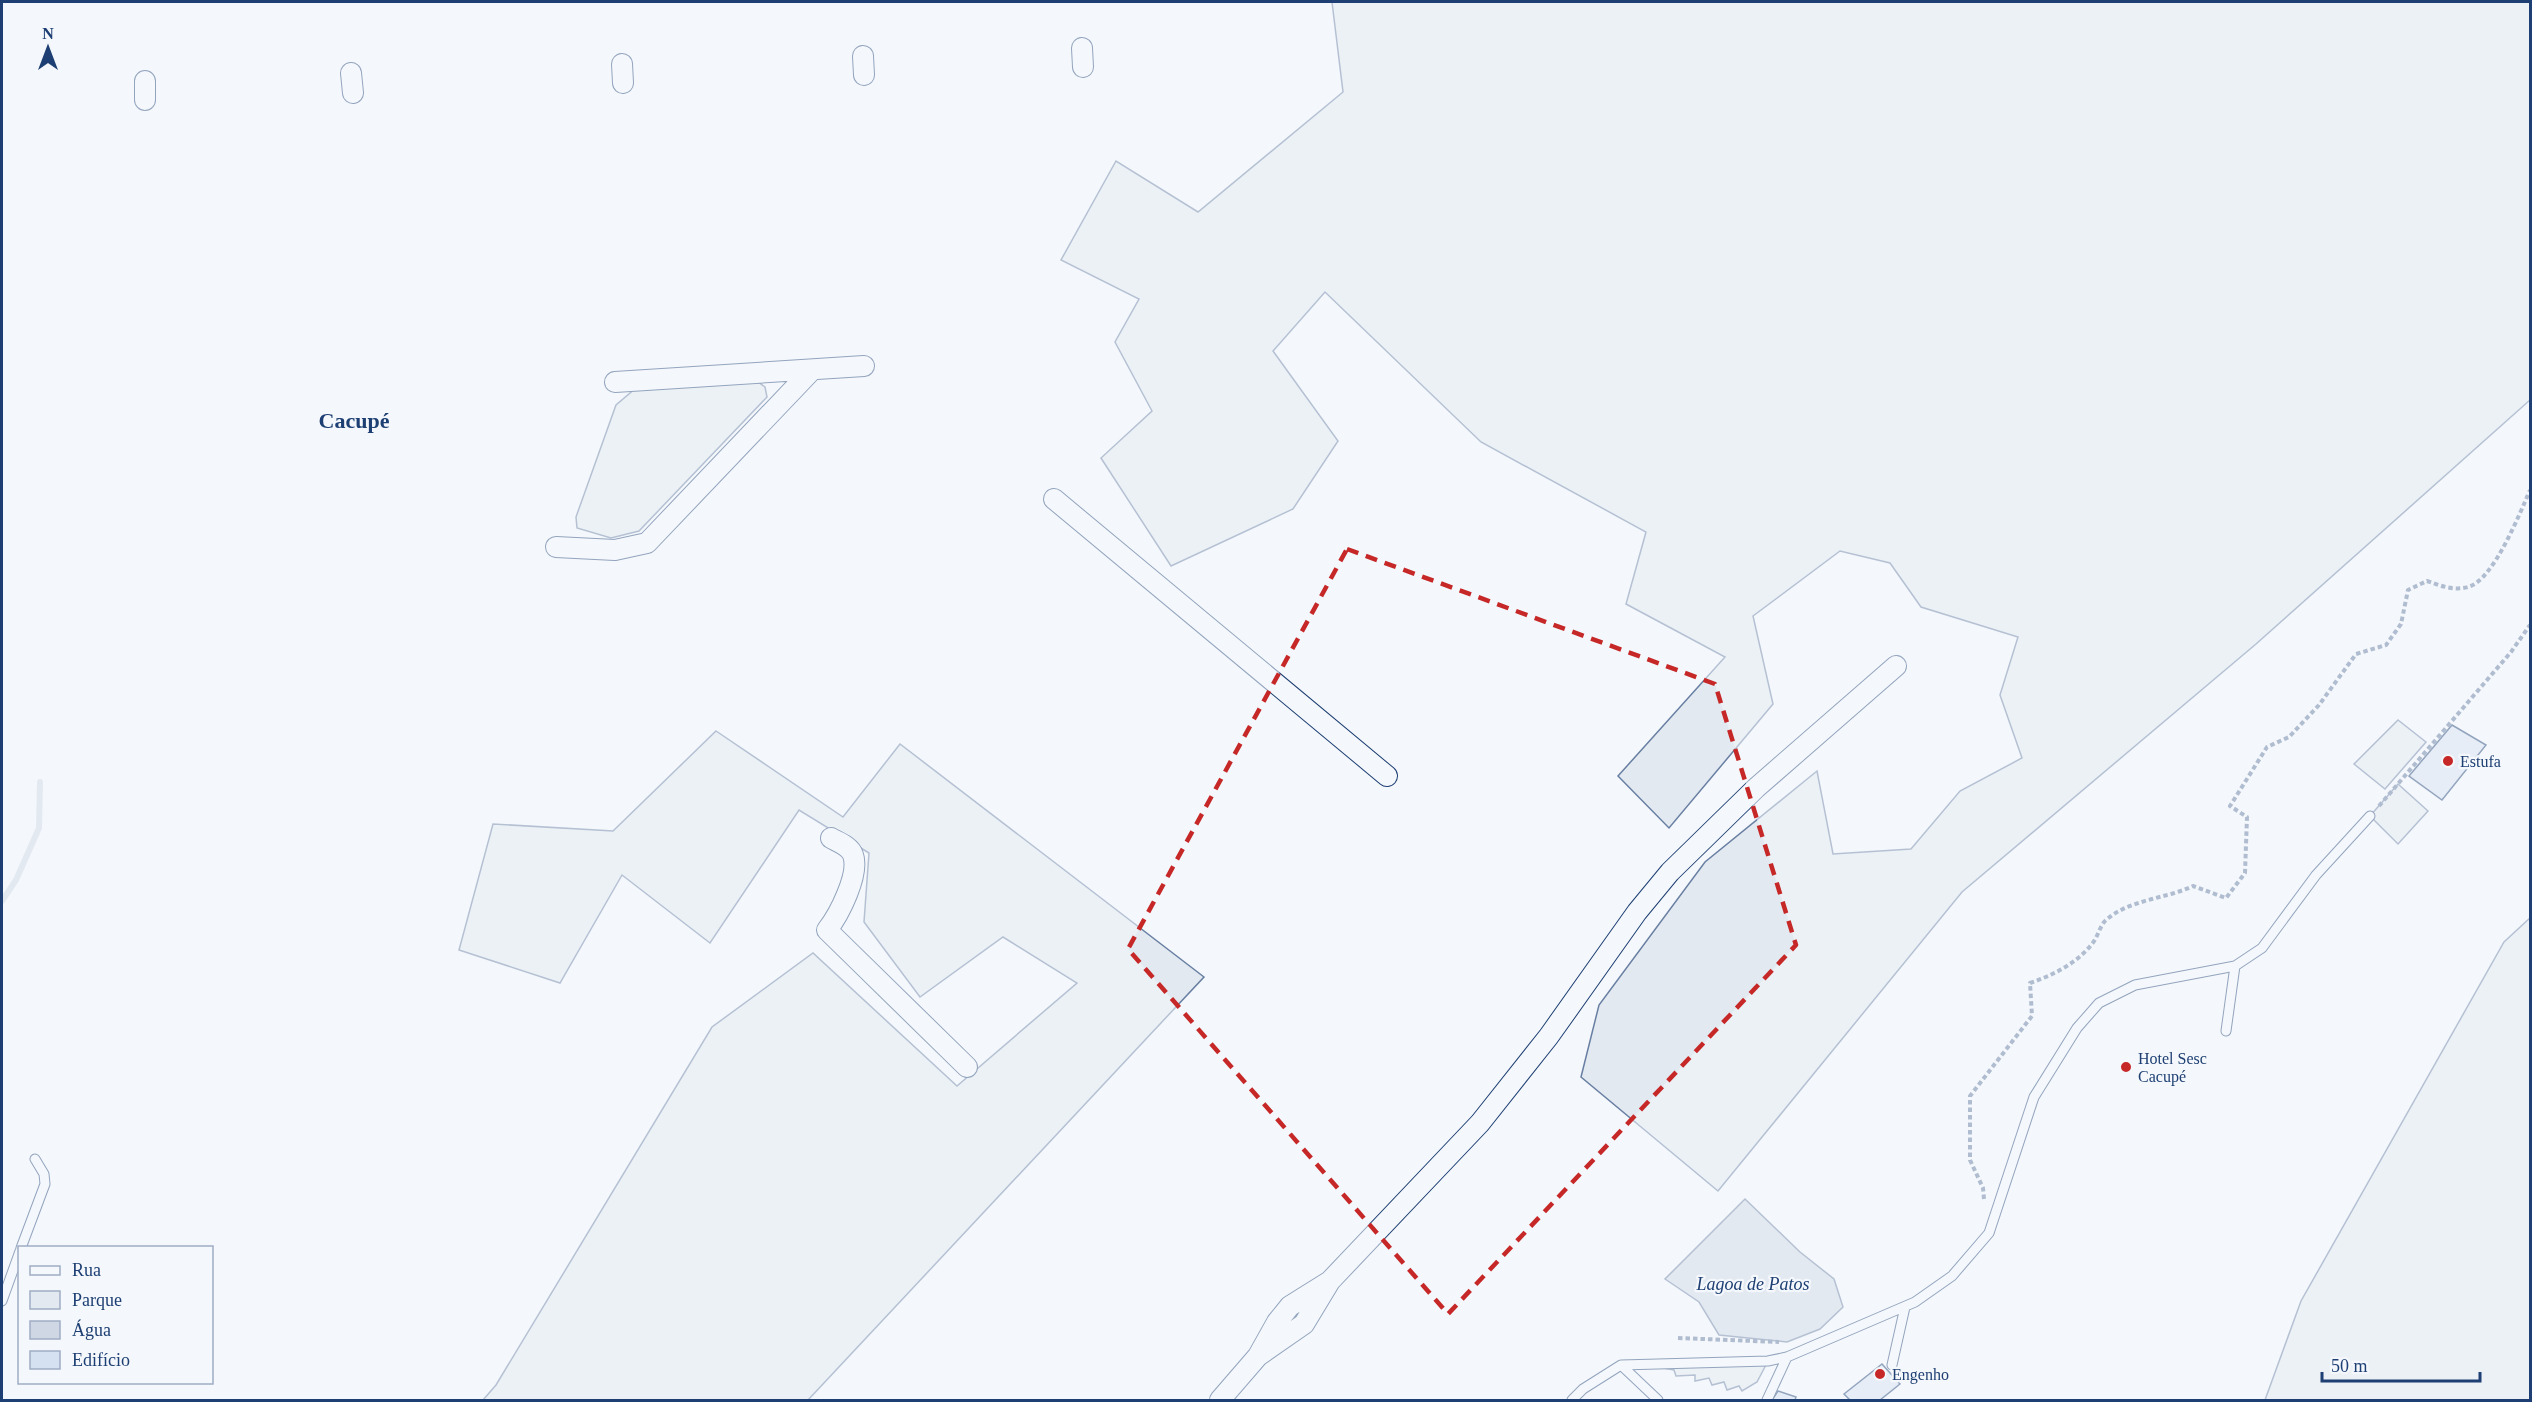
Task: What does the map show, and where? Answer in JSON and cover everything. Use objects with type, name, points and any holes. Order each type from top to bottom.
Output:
[{"type":"street","points":[[615,382],[864,366]]},
{"type":"street","points":[[556,547],[615,550],[647,543],[811,371]]},
{"type":"street","points":[[1054,499],[1387,776]]},
{"type":"street","points":[[1220,1401],[1258,1356],[1277,1322],[1290,1306],[1330,1281],[1436,1170],[1516,1079],[1637,912],[1670,872],[1756,788],[1896,666]]},
{"type":"street","points":[[831,838],[848,848],[853,855],[854,866],[843,905],[827,930],[967,1067]]},
{"type":"lane","points":[[1572,1401],[1583,1389],[1621,1365],[1768,1361],[1786,1357],[1905,1307],[1952,1276],[1989,1233],[2034,1097],[2077,1028],[2099,1003],[2134,985],[2235,966],[2262,948],[2316,875],[2370,816]]},
{"type":"lane","points":[[2226,1031],[2235,966]]},
{"type":"lane","points":[[22,1246],[45,1184],[45,1174],[34,1159]]},
{"type":"lane","points":[[2,1301],[18,1256]]},
{"type":"lane","points":[[1892,1365],[1905,1307]]},
{"type":"lane","points":[[1767,1401],[1786,1357]]},
{"type":"lane","points":[[1621,1365],[1658,1401]]},
{"type":"path","points":[[1989,1233],[1983,1188],[1970,1160],[1970,1096],[2032,1016],[2030,983],[2059,972],[2092,944],[2106,920],[2138,902],[2173,895],[2193,886],[2226,898],[2245,873],[2247,817],[2230,806],[2267,747],[2289,737],[2319,705],[2356,654],[2386,645],[2401,624],[2408,590],[2427,581],[2450,589],[2470,587],[2484,575],[2505,543],[2530,490]]},
{"type":"path","points":[[2370,816],[2511,652],[2530,625]]},
{"type":"path","points":[[1678,1338],[1781,1342]]},
{"type":"highlighted area","points":[[1347,549],[1715,684],[1796,945],[1448,1314],[1128,949]]},
{"type":"green space","points":[[1332,2],[2530,2],[2530,400],[2256,644],[1962,892],[1718,1191],[1581,1077],[1599,1005],[1705,862],[1817,771],[1833,854],[1911,849],[1960,791],[2022,758],[2000,695],[2018,637],[1921,607],[1890,563],[1840,551],[1753,616],[1773,704],[1669,828],[1618,776],[1725,657],[1626,604],[1646,532],[1481,442],[1325,292],[1273,351],[1338,441],[1293,509],[1171,566],[1101,458],[1152,411],[1115,342],[1139,299],[1061,260],[1116,161],[1198,212],[1343,92]]},
{"type":"green space","points":[[758,382],[765,387],[767,397],[639,531],[611,538],[577,528],[576,517],[616,405],[636,388]]},
{"type":"green space","points":[[2398,720],[2426,742],[2385,789],[2354,764]]},
{"type":"green space","points":[[716,731],[843,817],[900,744],[1204,977],[808,1400],[483,1400],[496,1385],[712,1027],[813,953],[957,1086],[1077,983],[1003,937],[920,997],[864,922],[869,853],[799,810],[710,943],[622,875],[560,983],[459,950],[493,824],[613,831]]},
{"type":"green space","points":[[2530,918],[2530,1400],[2265,1400],[2301,1301],[2504,942]]},
{"type":"shaded area","points":[[2398,784],[2428,811],[2398,844],[2370,816]]},
{"type":"shaded area","points":[[1768,1361],[1757,1382],[1742,1391],[1739,1386],[1727,1390],[1724,1382],[1712,1385],[1709,1378],[1695,1381],[1695,1375],[1676,1376],[1674,1370],[1663,1368]]},
{"type":"water","name":"Lagoa de Patos","points":[[1745,1199],[1800,1252],[1834,1279],[1843,1307],[1820,1329],[1787,1342],[1719,1335],[1699,1302],[1665,1279]]},
{"type":"building","name":"Estufa","points":[[2452,725],[2486,745],[2442,800],[2409,776]]},
{"type":"building","name":"Engenho","points":[[1882,1364],[1900,1384],[1880,1400],[1850,1400],[1844,1394]]},
{"type":"building","points":[[1778,1391],[1796,1397],[1795,1400],[1772,1400]]},
{"type":"waterway","points":[[2,901],[16,880],[39,828],[40,782]]},
{"type":"place","name":"Estufa","points":[[2448,761]]},
{"type":"place","name":"Hotel Sesc Cacupé","points":[[2126,1067]]},
{"type":"place","name":"Engenho","points":[[1880,1374]]},
{"type":"district","name":"Cacupé","points":[[354,420]]}]
